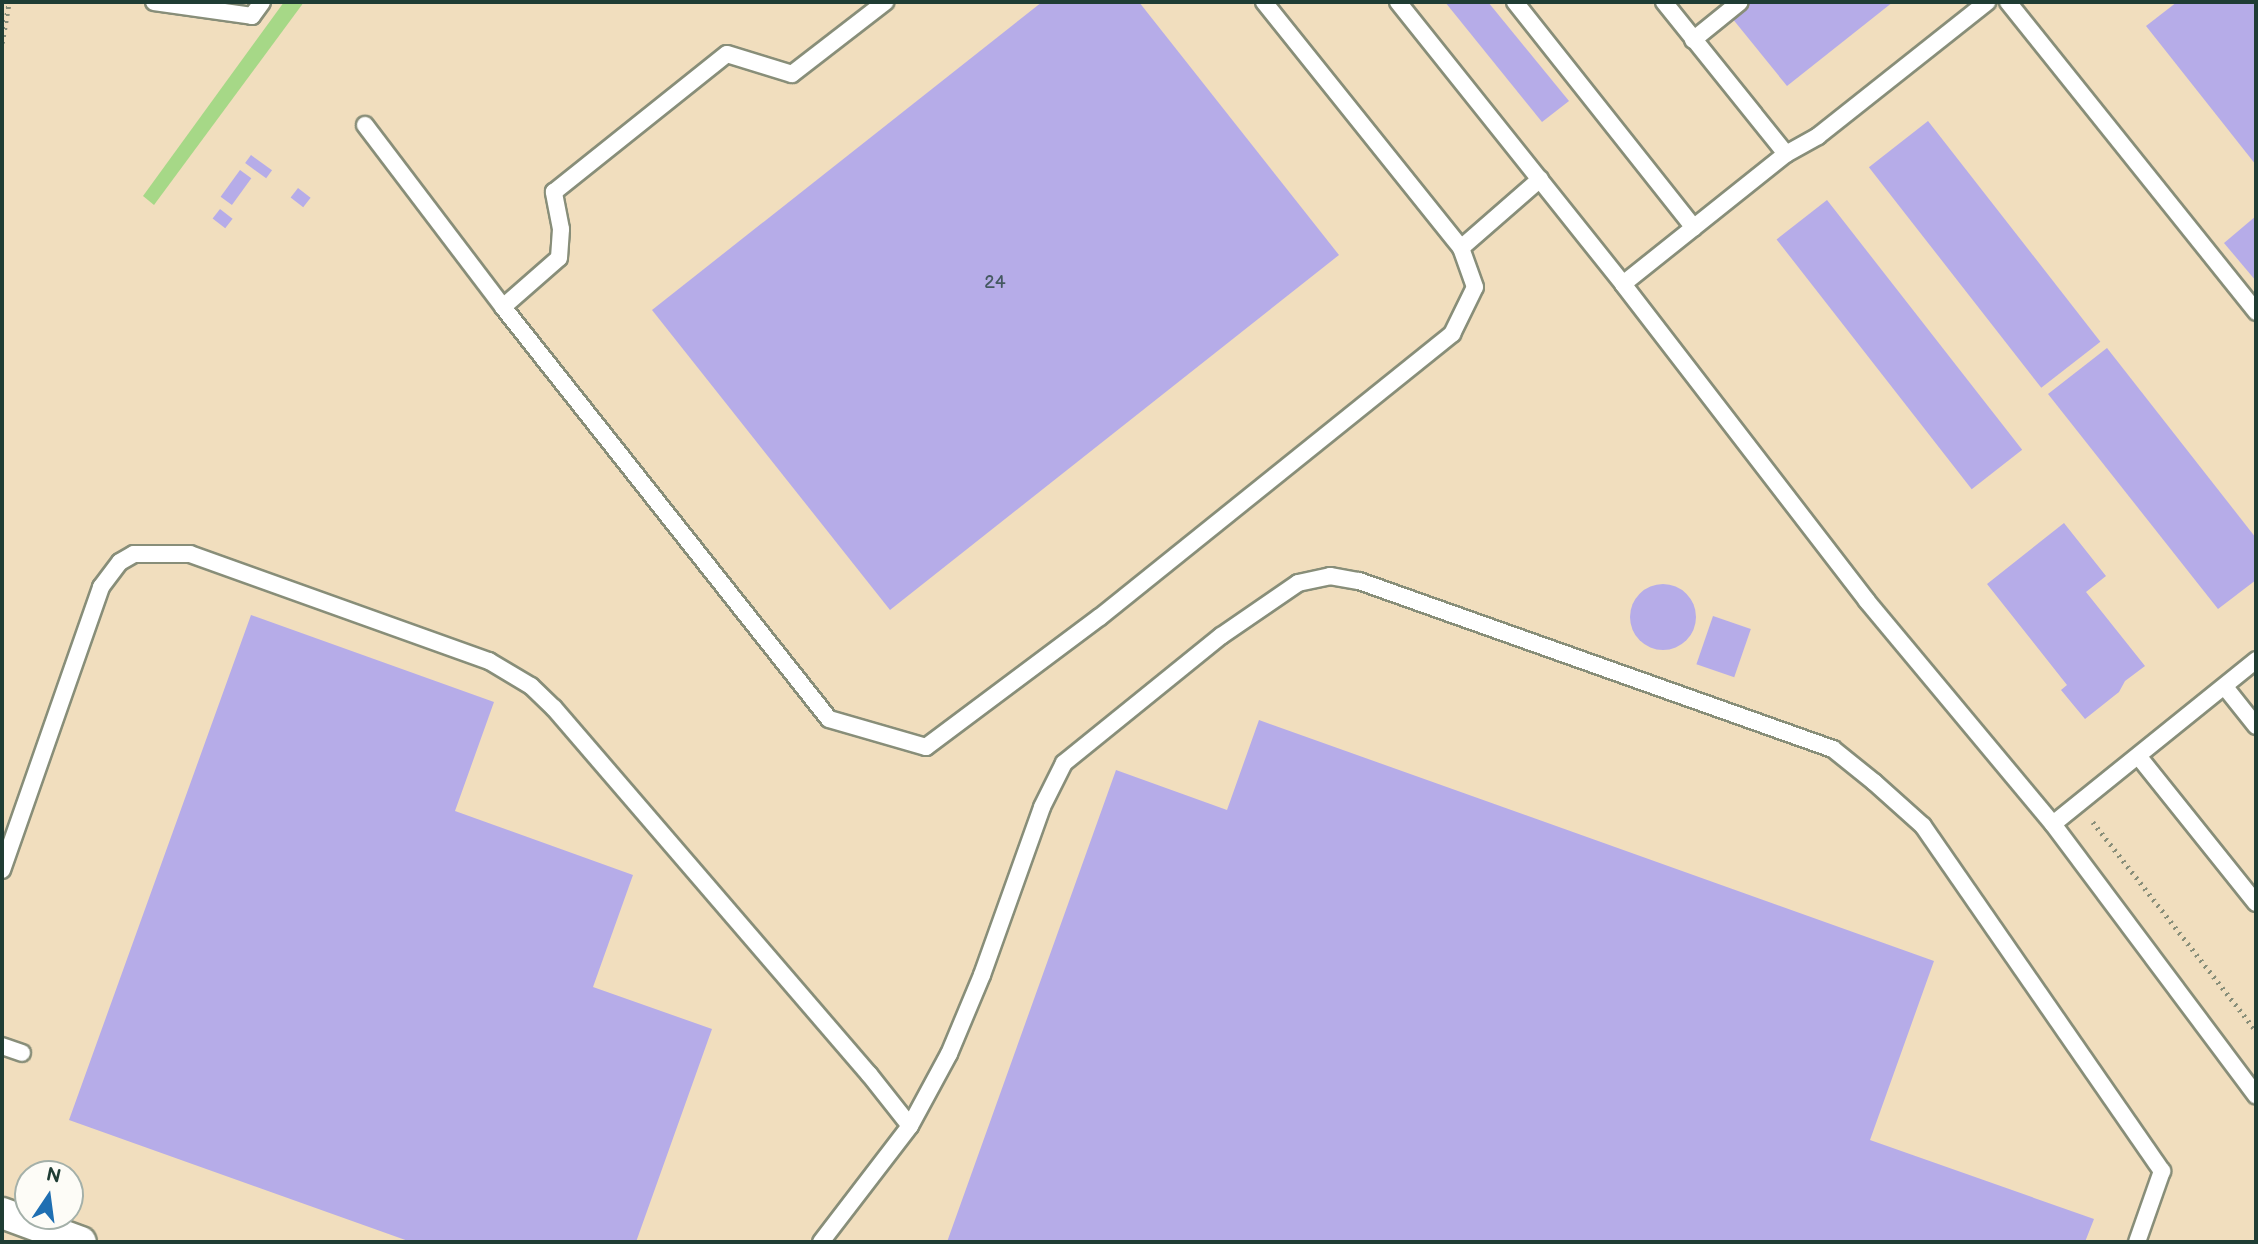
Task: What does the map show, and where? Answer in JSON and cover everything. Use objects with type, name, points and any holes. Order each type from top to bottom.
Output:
[{"type":"street","points":[[2,1213],[31,1234],[81,1242]]},
{"type":"lane","points":[[154,2],[252,16],[262,2]]},
{"type":"lane","points":[[503,307],[559,258],[561,229],[554,192],[727,54],[792,74],[885,2]]},
{"type":"lane","points":[[365,125],[503,307],[829,719],[926,747],[1100,617],[1452,334],[1475,287],[1461,248],[1264,2]]},
{"type":"lane","points":[[1398,2],[1623,284],[1867,601],[2053,824],[2256,1095]]},
{"type":"lane","points":[[1515,2],[1694,228]]},
{"type":"lane","points":[[1664,2],[1786,154]]},
{"type":"lane","points":[[1693,40],[1740,2]]},
{"type":"lane","points":[[1623,284],[1786,154],[1818,136],[1987,2]]},
{"type":"lane","points":[[2008,2],[2256,312]]},
{"type":"lane","points":[[1461,248],[1540,179]]},
{"type":"lane","points":[[2,870],[101,587],[120,562],[134,554],[190,554],[489,662],[531,686],[590,749],[869,1074],[910,1126]]},
{"type":"lane","points":[[821,1242],[910,1126],[967,1014],[1042,807],[1064,763],[1221,636],[1298,583],[1330,576],[1359,580],[1833,749],[1874,782],[1923,826],[2162,1171],[2137,1242]]},
{"type":"lane","points":[[2053,824],[2256,660]]},
{"type":"lane","points":[[2225,687],[2256,726]]},
{"type":"lane","points":[[2139,757],[2256,903]]},
{"type":"lane","points":[[2,1046],[22,1053]]},
{"type":"path","points":[[2,43],[9,2]]},
{"type":"path","points":[[2079,804],[2256,1031]]},
{"type":"green space","points":[[284,2],[304,2],[154,205],[143,196]]},
{"type":"building","points":[[1042,2],[1139,2],[1339,255],[890,610],[652,310]]},
{"type":"building","points":[[1445,2],[1488,2],[1569,101],[1542,122]]},
{"type":"building","points":[[1719,2],[1893,2],[1787,86]]},
{"type":"building","points":[[2177,2],[2256,2],[2256,165],[2146,26]]},
{"type":"building","points":[[1928,121],[2100,342],[2041,388],[1869,167]]},
{"type":"building","points":[[251,155],[272,170],[266,178],[245,163]]},
{"type":"building","points":[[240,170],[251,178],[232,205],[221,197]]},
{"type":"building","points":[[298,188],[311,198],[303,207],[291,197]]},
{"type":"building","points":[[1827,200],[2022,450],[1972,489],[1777,239]]},
{"type":"building","points":[[220,209],[233,219],[225,228],[213,218]]},
{"type":"building","points":[[2256,216],[2256,281],[2224,243]]},
{"type":"building","points":[[2107,348],[2256,538],[2256,580],[2218,609],[2048,394]]},
{"type":"building","points":[[2064,523],[2106,576],[2086,592],[2145,666],[2125,681],[2119,692],[2085,719],[2061,690],[2067,685],[1987,584]]},
{"type":"building","points":[[1663,584],[1676,587],[1686,594],[1693,604],[1696,617],[1693,630],[1686,640],[1676,647],[1663,650],[1650,647],[1640,640],[1633,630],[1630,617],[1633,604],[1640,594],[1650,587]]},
{"type":"building","points":[[251,615],[494,702],[455,811],[633,875],[593,987],[712,1029],[636,1242],[411,1242],[69,1120]]},
{"type":"building","points":[[1713,616],[1751,629],[1734,677],[1696,664]]},
{"type":"building","points":[[1259,720],[1934,961],[1870,1140],[2094,1219],[2085,1242],[947,1242],[1116,770],[1227,810]]}]
